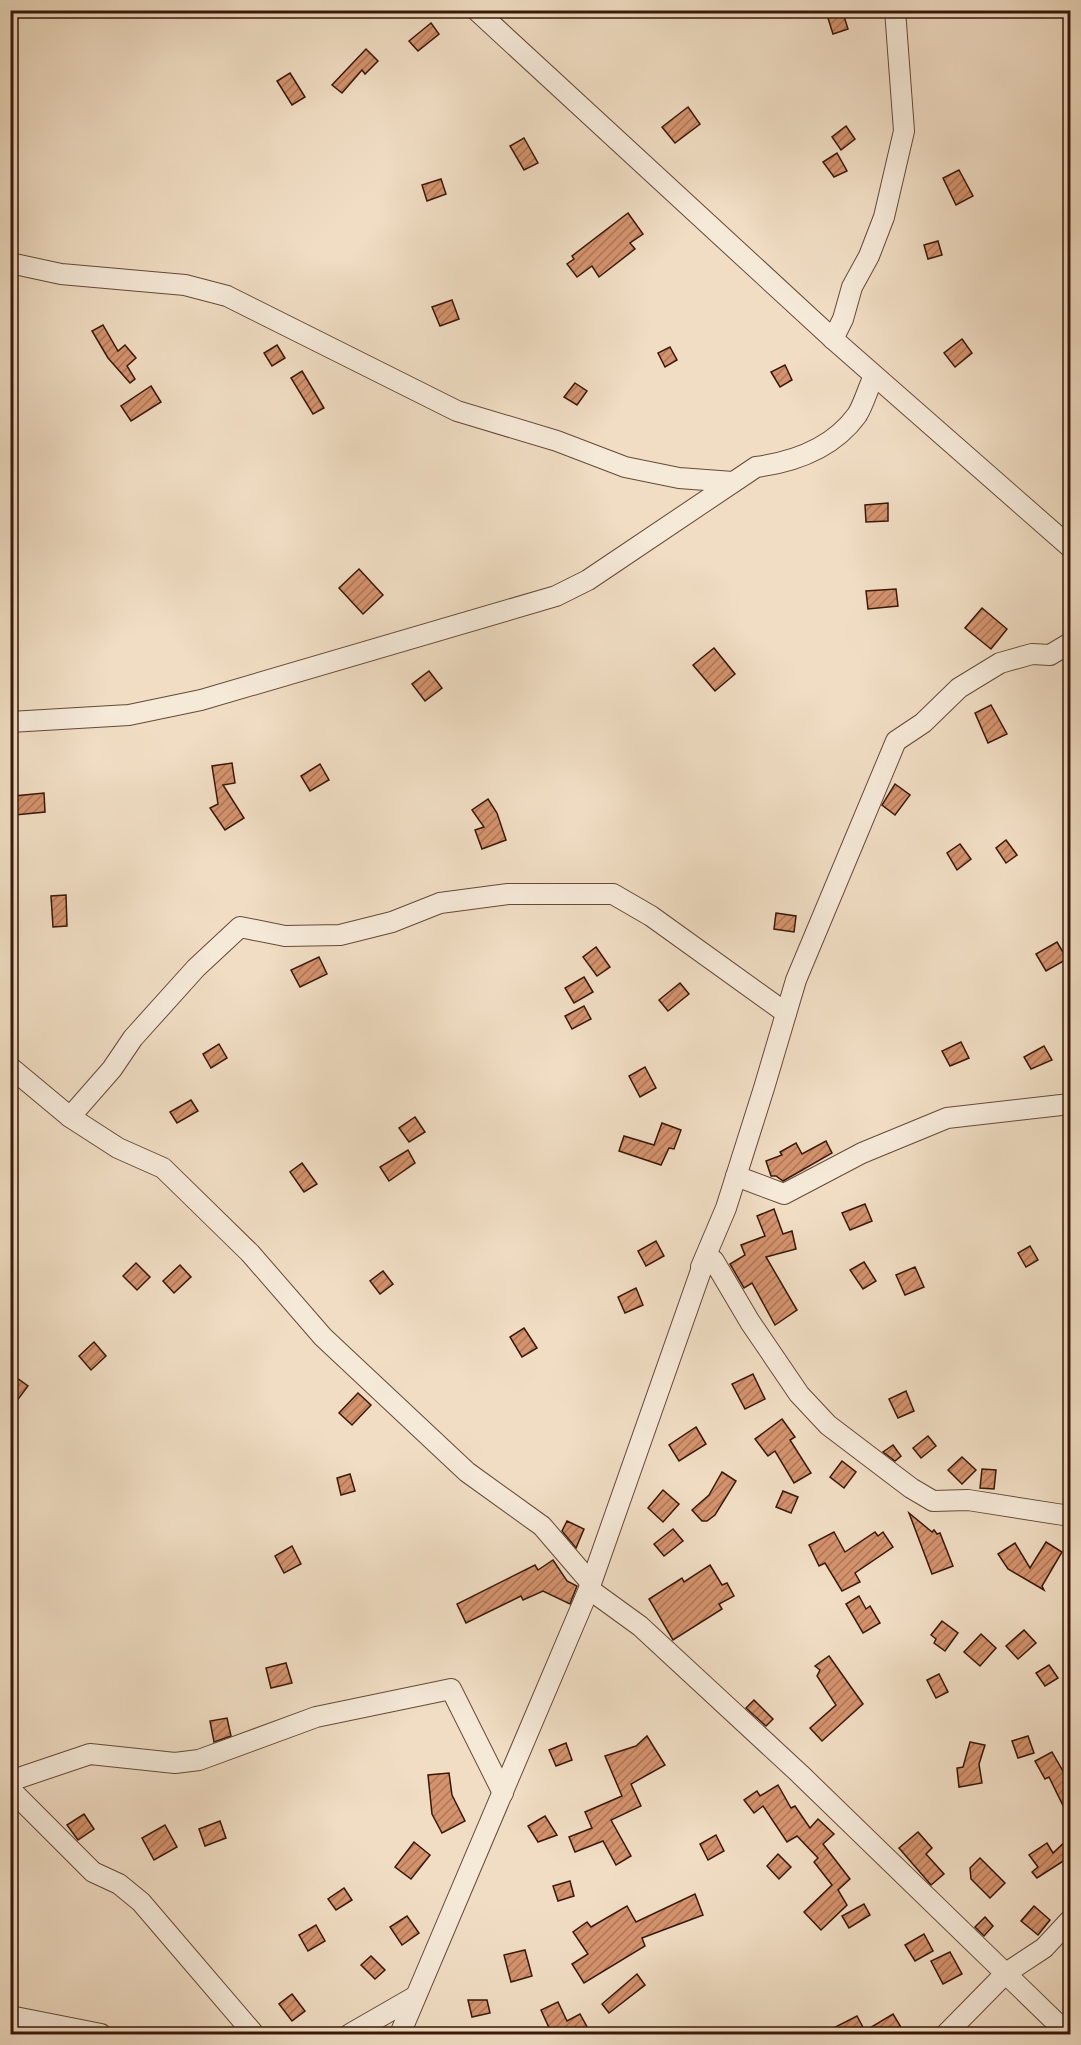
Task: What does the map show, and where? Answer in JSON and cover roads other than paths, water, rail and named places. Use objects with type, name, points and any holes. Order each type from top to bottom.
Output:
[{"type":"street","points":[[476,10],[873,376],[1071,547]]},
{"type":"street","points":[[833,339],[843,319],[852,287],[869,256],[884,217],[904,131],[895,10]]},
{"type":"street","points":[[10,264],[61,274],[185,285],[227,296],[457,411],[557,441],[624,467],[679,478],[732,482]]},
{"type":"street","points":[[10,722],[129,715],[201,700],[556,596],[588,580],[756,467],[785,463],[825,446],[857,414],[873,376]]},
{"type":"street","points":[[400,2034],[590,1586],[700,1267],[736,1176],[796,980],[896,741],[923,723],[959,688],[1000,663],[1032,654],[1050,655],[1071,643]]},
{"type":"street","points":[[70,1117],[112,1069],[133,1038],[196,968],[240,927],[285,936],[340,935],[392,922],[440,903],[508,894],[613,894],[651,916],[786,1013]]},
{"type":"street","points":[[10,1067],[70,1117],[118,1148],[164,1168],[250,1253],[323,1337],[467,1472],[542,1526],[590,1586],[640,1626],[800,1774],[1068,2034]]},
{"type":"street","points":[[736,1176],[784,1194],[862,1153],[947,1118],[1071,1104]]},
{"type":"street","points":[[700,1267],[709,1260],[714,1262],[750,1322],[799,1394],[828,1425],[911,1488],[933,1501],[968,1500],[1071,1516]]},
{"type":"street","points":[[10,1781],[90,1754],[175,1763],[199,1760],[316,1717],[451,1689],[503,1793]]},
{"type":"street","points":[[10,1789],[93,1872],[119,1884],[141,1902],[254,2034]]},
{"type":"street","points":[[946,2034],[1006,1973],[1044,1948],[1071,1920]]},
{"type":"street","points":[[350,2034],[416,1996]]},
{"type":"street","points":[[10,2016],[39,2028],[102,2034]]}]
